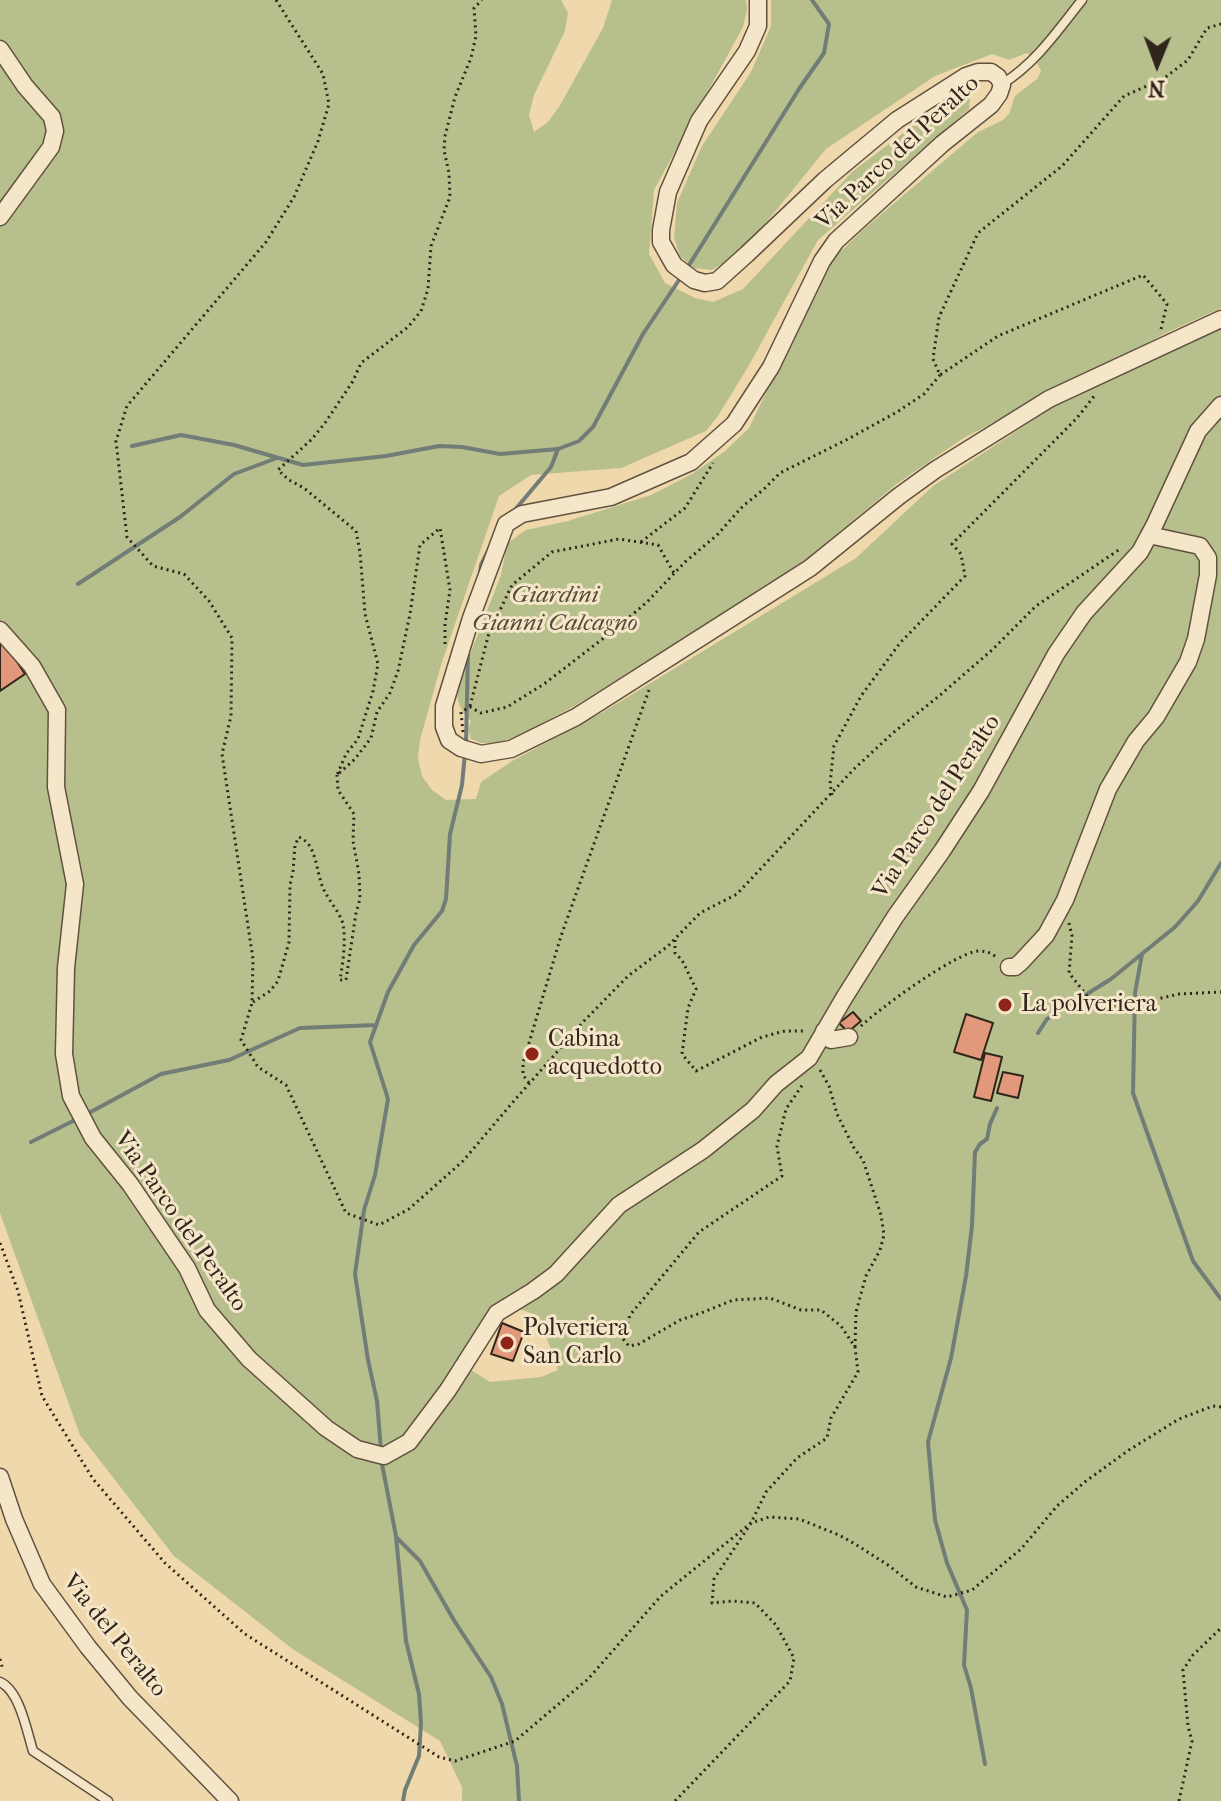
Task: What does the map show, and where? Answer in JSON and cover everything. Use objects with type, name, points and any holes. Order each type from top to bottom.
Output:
[{"type":"street","name":"Via Parco del Peralto","points":[[461,748],[449,740],[444,727],[444,706],[471,618],[506,524],[522,514],[611,497],[691,462],[734,424],[771,367],[822,261],[836,241],[942,144],[991,105],[999,94],[1002,85],[991,72],[966,76],[897,120],[825,180],[717,281],[705,283],[694,280],[674,265],[661,242],[668,192],[699,121],[747,51],[758,26],[758,0]]},
{"type":"street","points":[[0,49],[25,86],[52,117],[55,131],[51,147],[0,217]]},
{"type":"street","points":[[461,748],[481,754],[511,749],[576,717],[810,568],[935,470],[1049,399],[1221,319]]},
{"type":"street","name":"Via Parco del Peralto","points":[[0,630],[32,666],[57,710],[56,787],[75,884],[66,968],[64,1054],[71,1096],[93,1138],[130,1184],[187,1268],[207,1310],[249,1359],[326,1428],[357,1449],[384,1456],[409,1442],[455,1379],[497,1313],[556,1274],[619,1205],[703,1150],[753,1110],[776,1084],[809,1058],[895,917],[987,782],[1056,654],[1084,613],[1140,552],[1198,431],[1221,405]]},
{"type":"street","points":[[1009,967],[1021,962],[1046,935],[1065,900],[1132,736],[1156,717],[1188,662],[1196,639],[1208,575],[1208,558],[1200,546],[1149,535]]},
{"type":"street","points":[[824,1031],[831,1040],[849,1037]]},
{"type":"street","name":"Via del Peralto","points":[[0,1477],[42,1584],[130,1698],[230,1801]]},
{"type":"lane","points":[[1002,85],[1033,60],[1082,0]]},
{"type":"lane","points":[[0,1682],[8,1686],[25,1720],[33,1751],[108,1801]]},
{"type":"path","points":[[276,0],[323,74],[329,104],[318,141],[294,197],[266,242],[127,406],[116,441],[127,537],[153,566],[184,574],[209,601],[232,638],[231,716],[222,754],[253,959],[252,1003],[241,1040],[258,1067],[286,1085],[346,1213],[379,1225],[409,1209],[463,1161],[585,1020],[628,976],[675,940],[700,913],[737,894],[854,769],[992,650],[1036,606],[1124,547]]},
{"type":"path","points":[[252,1003],[270,991],[278,981],[289,942],[290,885],[295,845],[299,837],[308,842],[325,892],[341,918],[344,952],[340,980],[346,980],[360,899],[359,874],[353,841],[354,814],[338,790],[337,775],[346,754],[358,739],[378,664],[365,614],[356,531],[278,470],[325,423],[353,381],[361,363],[408,327],[421,311],[428,289],[431,246],[450,197],[445,136],[455,97],[474,47],[474,8],[482,0]]},
{"type":"path","points":[[940,375],[933,359],[939,317],[978,233],[1062,166],[1124,96],[1176,70],[1188,60],[1207,28],[1221,24]]},
{"type":"path","points":[[470,707],[481,713],[507,707],[544,684],[647,602],[780,473],[897,412],[924,394],[940,375],[998,336],[1143,275],[1167,304],[1160,326],[1166,343]]},
{"type":"path","points":[[832,795],[830,784],[834,746],[861,696],[900,643],[965,576],[961,554],[952,544],[1077,418],[1100,388]]},
{"type":"path","points":[[641,542],[685,508],[712,466]]},
{"type":"path","points":[[337,775],[355,759],[371,738],[377,712],[390,693],[404,649],[420,545],[440,528],[450,590],[445,624],[446,650]]},
{"type":"path","points":[[461,748],[461,712],[470,707],[489,633],[512,585],[552,552],[619,539],[641,542],[658,545],[674,573]]},
{"type":"path","points":[[529,1083],[523,1075],[523,1063],[557,950],[658,664]]},
{"type":"path","points":[[1065,900],[1072,936],[1069,973],[1088,997],[1122,1007],[1179,994],[1221,992]]},
{"type":"path","points":[[675,940],[675,953],[682,960],[696,989],[688,1008],[682,1054],[696,1071],[762,1037],[785,1031],[824,1031]]},
{"type":"path","points":[[849,1037],[875,1013],[925,978],[969,954],[978,951],[991,953],[1009,967]]},
{"type":"path","points":[[675,1801],[790,1681],[794,1658],[776,1625],[755,1603],[712,1603],[714,1579],[751,1523],[766,1492],[797,1458],[827,1438],[831,1418],[858,1372],[856,1312],[866,1276],[884,1235],[881,1215],[863,1160],[837,1114],[829,1086],[818,1064]]},
{"type":"path","points":[[784,1117],[777,1146],[782,1176],[699,1232],[630,1315],[623,1339],[629,1346],[639,1344],[680,1320],[733,1300],[770,1298],[801,1310],[821,1310],[841,1326],[855,1347]]},
{"type":"path","points":[[0,1243],[18,1291],[42,1396],[93,1479],[165,1563],[245,1634],[439,1757],[455,1761],[515,1741],[588,1679],[661,1596],[751,1523],[769,1517],[799,1519],[855,1544],[916,1587],[947,1597],[972,1590],[1021,1549],[1057,1506],[1129,1450],[1179,1419],[1213,1406],[1221,1407]]},
{"type":"path","points":[[1179,1801],[1192,1741],[1183,1670],[1193,1655],[1221,1628]]},
{"type":"green space","points":[[0,0],[561,0],[568,13],[565,31],[534,95],[529,115],[534,132],[548,122],[559,107],[603,28],[612,0],[746,0],[743,27],[654,190],[649,254],[665,283],[695,298],[713,302],[743,289],[852,172],[960,90],[970,98],[969,109],[818,240],[748,367],[706,431],[621,468],[531,475],[499,496],[441,665],[420,740],[418,758],[422,776],[432,790],[446,800],[476,799],[481,782],[512,761],[603,712],[856,558],[933,486],[1056,405],[1221,328],[1221,1801],[462,1801],[462,1787],[440,1741],[294,1650],[174,1556],[80,1435],[0,1213]],"holes":[[[500,1302],[539,1316],[558,1370],[541,1377],[490,1382],[457,1361]]]},
{"type":"green space","name":"Giardini Gianni Calcagno","points":[[771,0],[1221,0],[1221,308],[1168,332],[962,439],[898,483],[793,570],[576,705],[499,743],[481,743],[471,739],[468,729],[471,721],[460,706],[457,688],[501,575],[509,542],[526,530],[568,521],[651,495],[692,474],[725,451],[749,428],[819,283],[836,256],[978,132],[1003,120],[1009,114],[1015,96],[1037,79],[1041,71],[1034,57],[1027,53],[1009,60],[992,54],[935,76],[826,149],[765,224],[728,260],[712,270],[694,268],[680,256],[674,238],[677,203],[702,146],[751,72],[771,26]]},
{"type":"building","points":[[0,636],[25,674],[0,691]]},
{"type":"building","points":[[853,1012],[861,1021],[848,1032],[839,1023]]},
{"type":"building","points":[[966,1014],[993,1023],[981,1060],[954,1052]]},
{"type":"building","points":[[985,1053],[1002,1057],[991,1101],[974,1097]]},
{"type":"building","points":[[1003,1072],[1023,1076],[1018,1098],[997,1093]]},
{"type":"building","name":"Polveriera San Carlo","points":[[502,1323],[524,1332],[513,1361],[491,1354]]},
{"type":"waterway","points":[[686,270],[824,53],[829,24],[812,0]]},
{"type":"waterway","points":[[132,446],[181,435],[234,445],[303,465],[386,456],[439,446],[500,454],[558,449],[579,441],[593,427],[643,334],[681,277]]},
{"type":"waterway","points":[[514,511],[551,467],[558,449]]},
{"type":"waterway","points":[[78,584],[180,517],[234,474],[277,458]]},
{"type":"waterway","points":[[480,573],[488,551]]},
{"type":"waterway","points":[[466,744],[468,653]]},
{"type":"waterway","points":[[381,1450],[377,1401],[355,1274],[364,1210],[375,1175],[388,1099],[370,1042],[388,992],[414,945],[442,911],[446,899],[450,834],[462,785],[465,753]]},
{"type":"waterway","points":[[1038,1033],[1047,1019],[1111,979],[1175,927],[1198,901],[1221,863]]},
{"type":"waterway","points":[[1142,954],[1135,993],[1133,1093],[1193,1261],[1221,1299]]},
{"type":"waterway","points":[[87,1114],[161,1074],[229,1060],[300,1028],[376,1025]]},
{"type":"waterway","points":[[985,1764],[964,1665],[967,1610],[947,1563],[935,1520],[928,1442],[951,1358],[966,1276],[975,1152],[987,1139],[997,1108]]},
{"type":"waterway","points":[[31,1142],[79,1118]]},
{"type":"waterway","points":[[381,1459],[396,1536],[406,1641],[419,1694],[421,1723],[419,1756],[403,1801]]},
{"type":"waterway","points":[[396,1537],[420,1561],[491,1677],[502,1704],[517,1766],[519,1801]]},
{"type":"place","name":"La polveriera","points":[[1005,1005]]},
{"type":"place","name":"Cabina acquedotto","points":[[532,1054]]},
{"type":"place","name":"Polveriera San Carlo","points":[[507,1343]]}]
